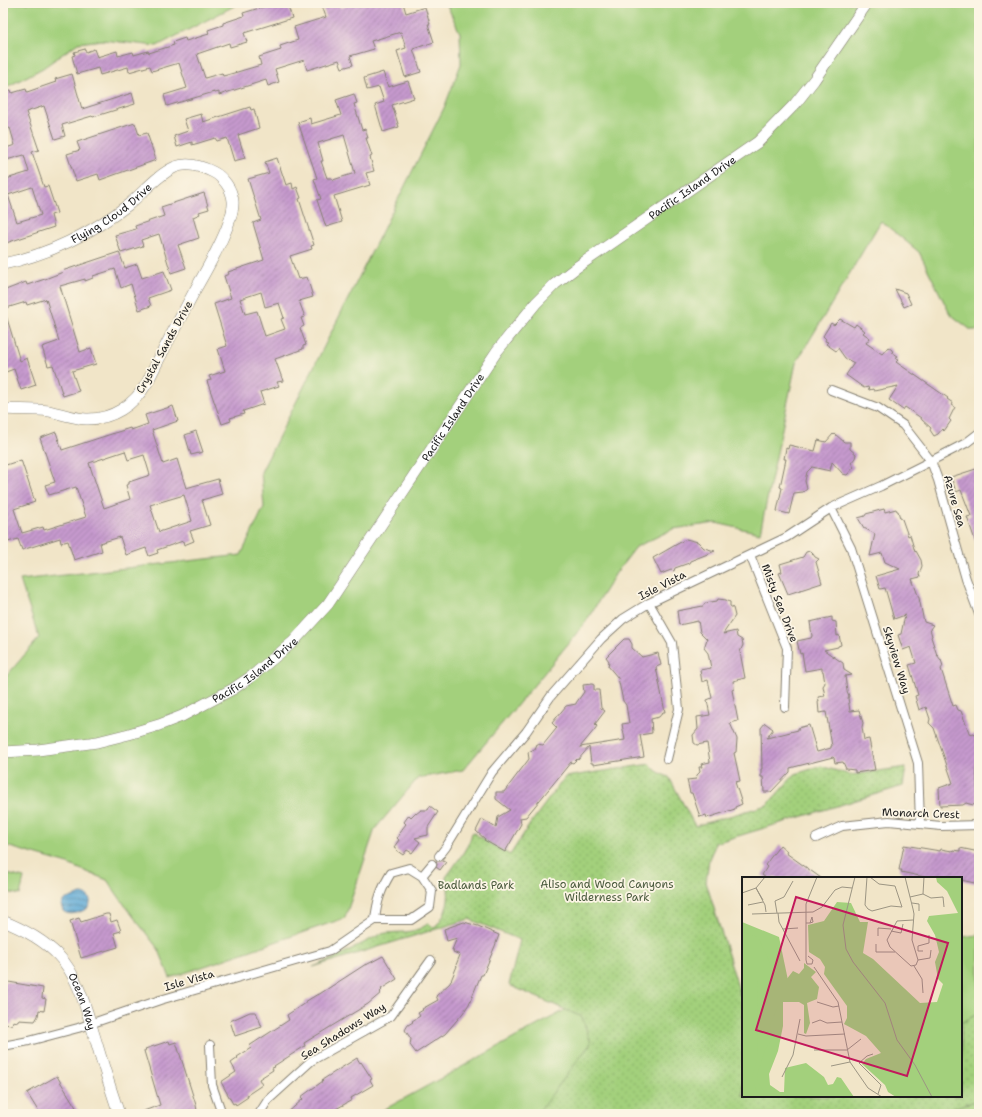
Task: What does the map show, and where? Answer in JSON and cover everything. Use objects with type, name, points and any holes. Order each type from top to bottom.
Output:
[{"type":"main road","name":"Pacific Island Drive","points":[[3,752],[38,750],[97,742],[159,725],[182,716],[233,689],[252,676],[292,642],[328,604],[497,351],[536,303],[555,284],[577,267],[758,142],[796,104],[861,14],[867,3]]},
{"type":"main road","name":"Flying Cloud Drive","points":[[3,264],[54,248],[86,233],[116,213],[163,174],[175,168],[186,165],[201,166],[215,172]]},
{"type":"main road","name":"Crystal Sands Drive","points":[[3,409],[48,411],[87,419],[104,416],[119,411],[128,406],[141,393],[222,240],[232,213],[233,201],[230,190],[226,183],[215,172]]},
{"type":"main road","name":"Ocean Way","points":[[3,921],[17,926],[41,940],[58,955],[72,973],[86,1008],[119,1114]]},
{"type":"street","name":"Azure Sea","points":[[831,390],[878,408],[903,425],[931,461],[938,480],[966,579],[979,614]]},
{"type":"street","name":"Isle Vista","points":[[439,856],[492,772],[526,732],[551,696],[602,639],[623,619],[649,603],[787,537],[831,508],[881,486],[931,461],[966,443],[979,433]]},
{"type":"street","name":"Skyview Way","points":[[831,508],[851,548],[918,763],[920,824]]},
{"type":"street","name":"Misty Sea Drive","points":[[750,555],[787,648],[786,707]]},
{"type":"street","points":[[649,603],[672,643],[679,709],[667,759]]},
{"type":"street","name":"Monarch Crest","points":[[816,838],[842,826],[889,821],[941,826],[979,825]]},
{"type":"street","points":[[422,876],[432,864]]},
{"type":"street","points":[[409,868],[422,876],[432,891],[430,907],[411,920],[375,920],[377,904],[382,888],[392,873],[409,868]]},
{"type":"street","name":"Isle Vista","points":[[3,1046],[29,1041],[91,1023],[160,1000],[330,951],[375,920]]},
{"type":"street","name":"Sea Shadows Way","points":[[259,1114],[268,1100],[311,1061],[391,1016],[431,960]]},
{"type":"street","points":[[210,1044],[212,1085],[222,1114]]},
{"type":"green space","points":[[3,3],[240,3],[157,46],[102,40],[78,43],[43,68],[3,89]]},
{"type":"green space","points":[[446,3],[979,3],[979,330],[971,330],[950,314],[919,252],[881,221],[796,363],[760,533],[716,523],[673,529],[636,547],[616,573],[585,623],[463,770],[418,778],[375,829],[345,918],[170,978],[159,950],[107,880],[65,863],[3,845],[3,680],[39,638],[20,580],[241,555],[264,507],[261,472],[444,108],[461,64],[460,33]]},
{"type":"green space","name":"Aliso and Wood Canyons Wilderness Park","points":[[650,764],[658,772],[669,777],[695,826],[767,805],[795,774],[821,766],[851,775],[906,767],[903,786],[715,843],[709,859],[706,882],[742,998],[742,1097],[962,1097],[962,1022],[979,1013],[979,1100],[932,1114],[537,1114],[591,1043],[582,1017],[509,985],[520,940],[469,919],[313,967],[381,934],[417,930],[429,923],[434,928],[441,920],[446,910],[448,889],[446,877],[469,843],[472,832],[510,855],[530,824],[565,777]]},
{"type":"green space","points":[[3,873],[24,878],[20,895],[3,891]]},
{"type":"green space","points":[[979,935],[979,1114],[376,1114],[609,986],[669,1009],[742,989],[742,1097],[962,1097],[962,937]]},
{"type":"water","points":[[81,894],[86,895],[90,900],[88,908],[72,914],[63,911],[61,905],[64,900]]},
{"type":"building","points":[[276,3],[287,3],[292,18],[244,33],[247,42],[230,47],[229,43],[197,54],[205,78],[222,73],[223,76],[261,65],[259,57],[281,50],[280,46],[298,40],[294,27],[326,17],[321,3],[339,3],[340,8],[356,3],[403,3],[406,13],[425,7],[430,24],[428,24],[434,42],[413,49],[421,72],[405,77],[397,51],[406,48],[401,32],[371,41],[374,49],[350,56],[353,65],[342,68],[339,60],[307,70],[304,60],[275,69],[279,82],[268,86],[266,80],[219,95],[219,92],[214,92],[167,106],[164,95],[187,88],[179,63],[152,71],[150,66],[129,72],[128,67],[100,75],[98,68],[77,74],[72,56],[75,55],[74,52],[85,49],[86,52],[94,49],[97,57],[117,51],[118,56],[133,52],[134,55],[148,51],[149,53],[174,45],[173,42],[185,38],[186,41],[209,34],[208,30],[244,16],[243,13]]},
{"type":"building","points":[[383,72],[388,87],[408,81],[414,98],[392,105],[399,127],[383,132],[375,105],[384,102],[379,87],[367,90],[364,78]]},
{"type":"building","points":[[72,74],[82,109],[132,93],[135,104],[62,125],[65,136],[55,139],[44,106],[26,112],[39,150],[32,152],[44,187],[48,186],[57,213],[51,215],[54,227],[3,244],[3,180],[29,172],[24,155],[3,161],[3,149],[15,145],[10,128],[3,130],[3,93],[11,90],[12,93],[26,89],[27,92],[56,82],[55,79]],"holes":[[[32,187],[41,215],[17,222],[8,195]]]},
{"type":"building","points":[[354,94],[357,103],[354,104],[362,130],[365,129],[368,138],[366,138],[372,156],[370,157],[374,171],[366,173],[370,185],[334,196],[342,222],[326,227],[317,200],[321,199],[314,179],[317,178],[298,122],[310,118],[311,124],[341,115],[336,100]],"holes":[[[344,135],[355,173],[333,180],[332,178],[327,178],[321,161],[323,161],[318,143]]]},
{"type":"building","points":[[250,107],[251,110],[254,109],[259,128],[238,135],[245,158],[234,161],[227,138],[217,141],[215,138],[192,145],[192,142],[177,147],[174,136],[188,131],[184,119],[201,114],[203,122]]},
{"type":"building","points":[[135,123],[139,135],[147,133],[156,160],[100,180],[98,174],[76,181],[67,154],[80,150],[77,142]]},
{"type":"building","points":[[277,158],[286,185],[292,183],[293,189],[297,187],[301,198],[299,199],[314,245],[311,246],[312,249],[290,256],[298,279],[307,277],[313,297],[299,301],[305,317],[301,318],[304,326],[300,328],[306,345],[303,346],[303,349],[275,359],[283,381],[277,382],[279,386],[260,392],[264,404],[243,411],[244,414],[230,418],[231,421],[222,424],[207,381],[211,380],[209,376],[225,371],[218,349],[227,346],[214,304],[231,298],[224,276],[229,274],[228,272],[264,260],[253,223],[261,220],[248,179],[269,173],[265,162]],"holes":[[[261,292],[265,307],[279,303],[284,318],[281,319],[285,329],[265,336],[257,311],[245,314],[240,299]]]},
{"type":"building","points":[[204,193],[209,209],[199,212],[200,214],[193,217],[199,238],[178,245],[186,268],[171,273],[159,234],[141,240],[143,246],[121,253],[115,235],[136,229],[135,226],[164,216],[161,207]]},
{"type":"building","points":[[119,252],[125,268],[137,264],[142,278],[164,271],[171,290],[148,298],[151,306],[139,310],[131,284],[121,288],[115,269],[93,276],[93,278],[85,281],[85,279],[60,286],[80,352],[91,348],[96,364],[72,371],[79,391],[63,396],[53,365],[48,366],[42,347],[59,341],[46,299],[27,305],[26,302],[3,309],[3,291],[26,282],[27,285],[45,279],[63,272],[62,271]]},
{"type":"building","points":[[895,289],[906,293],[911,304],[904,307]]},
{"type":"building","points":[[3,312],[5,312],[20,361],[27,358],[36,385],[21,390],[14,369],[3,373]]},
{"type":"building","points":[[840,319],[854,327],[856,324],[865,331],[863,333],[870,338],[866,343],[882,354],[888,347],[898,356],[896,359],[898,360],[896,362],[953,403],[952,405],[955,407],[949,419],[951,421],[944,431],[942,429],[934,436],[930,430],[931,428],[921,418],[905,407],[903,410],[889,400],[898,386],[874,391],[873,389],[869,390],[868,387],[864,388],[846,375],[854,363],[845,358],[838,348],[836,351],[826,344],[828,342],[825,341],[826,339],[823,336],[831,323],[834,325]]},
{"type":"building","points":[[173,406],[178,421],[152,430],[163,464],[177,459],[186,488],[218,479],[222,494],[202,500],[210,525],[190,531],[194,541],[184,545],[183,541],[157,550],[158,553],[149,556],[146,548],[126,555],[120,537],[100,543],[102,551],[74,560],[68,541],[61,543],[60,538],[22,550],[18,539],[8,542],[3,525],[3,466],[21,460],[35,502],[14,509],[22,533],[43,527],[44,530],[86,517],[76,487],[49,495],[45,485],[55,482],[40,438],[56,432],[62,450],[130,428],[131,430],[148,424],[145,415]],"holes":[[[125,451],[128,460],[144,455],[150,475],[129,482],[129,484],[126,485],[130,499],[104,508],[89,463]],[[184,495],[192,521],[159,532],[150,505]]]},
{"type":"building","points":[[196,431],[203,452],[191,455],[185,435]]},
{"type":"building","points":[[833,434],[844,442],[850,442],[850,449],[856,454],[851,463],[854,467],[847,475],[843,474],[832,462],[830,471],[812,467],[807,472],[805,481],[807,489],[803,492],[794,493],[789,514],[777,511],[782,488],[780,487],[786,459],[784,459],[786,448],[788,449],[789,445],[815,451],[818,440],[826,442]]},
{"type":"building","points":[[979,468],[978,549],[967,517],[971,516],[961,490],[956,492],[951,477]]},
{"type":"building","points":[[884,509],[885,512],[896,509],[898,511],[908,536],[910,535],[915,552],[916,551],[921,560],[922,566],[919,574],[920,577],[912,579],[919,598],[924,622],[933,625],[930,629],[931,637],[937,655],[943,666],[941,669],[953,706],[956,705],[958,710],[961,711],[970,735],[974,734],[978,738],[979,763],[976,764],[978,803],[973,805],[966,803],[963,805],[940,806],[939,788],[953,783],[934,728],[929,723],[930,719],[926,707],[919,710],[915,696],[918,695],[909,665],[916,663],[911,647],[903,650],[898,635],[901,634],[905,615],[894,619],[885,588],[880,589],[876,576],[900,569],[885,562],[882,553],[870,556],[875,534],[864,528],[858,518]]},
{"type":"building","points":[[686,539],[698,542],[704,548],[715,551],[675,568],[674,571],[671,570],[661,574],[653,558]]},
{"type":"building","points":[[810,551],[819,559],[816,562],[822,583],[788,594],[779,573],[782,572],[780,564],[803,557],[806,552]]},
{"type":"building","points":[[718,599],[730,602],[730,606],[733,608],[735,616],[723,634],[736,631],[737,637],[742,640],[743,645],[740,652],[745,678],[733,681],[734,689],[732,690],[738,721],[730,723],[737,739],[736,752],[734,753],[740,781],[735,782],[742,804],[735,807],[735,809],[707,818],[706,815],[700,817],[692,793],[690,793],[687,780],[696,779],[700,772],[699,767],[702,767],[701,764],[710,762],[707,743],[697,745],[694,743],[693,735],[698,729],[697,717],[710,715],[707,700],[712,698],[708,680],[702,682],[700,670],[711,668],[708,653],[704,648],[707,639],[700,632],[698,621],[679,625],[677,611],[703,606],[705,603],[717,601]]},
{"type":"building","points":[[832,617],[832,621],[836,622],[837,636],[839,635],[841,645],[824,650],[843,663],[844,670],[852,675],[845,676],[850,711],[859,710],[863,723],[862,727],[864,740],[869,739],[875,770],[855,773],[855,770],[846,769],[843,762],[835,763],[833,757],[790,768],[790,772],[771,792],[764,792],[763,777],[761,777],[761,728],[765,723],[773,729],[767,738],[798,730],[798,728],[809,725],[817,752],[831,748],[832,746],[826,712],[819,713],[818,697],[825,696],[823,686],[825,683],[822,668],[805,671],[802,653],[800,654],[797,641],[811,638],[810,622]]},
{"type":"building","points":[[624,639],[629,639],[632,644],[632,648],[642,657],[658,653],[661,665],[656,667],[665,712],[663,712],[659,717],[651,719],[652,733],[640,735],[644,757],[593,765],[593,763],[591,763],[589,747],[578,760],[577,759],[573,763],[571,762],[526,817],[520,818],[521,824],[505,852],[484,840],[485,839],[476,831],[482,819],[496,828],[498,817],[510,810],[496,799],[496,792],[504,792],[529,759],[528,752],[535,749],[537,744],[543,745],[557,728],[552,723],[566,706],[576,704],[584,692],[583,685],[592,684],[594,685],[594,690],[599,690],[601,708],[605,711],[595,724],[597,726],[595,729],[580,747],[625,740],[622,724],[629,723],[626,705],[623,701],[618,678],[608,666],[609,661],[606,657]]},
{"type":"building","points":[[430,806],[438,812],[428,827],[428,835],[415,838],[420,842],[412,853],[407,850],[403,855],[394,847],[399,840],[397,838],[400,834],[399,833],[406,824],[404,822],[409,815],[411,817],[421,810],[428,810]]},
{"type":"building","points":[[780,845],[787,851],[786,853],[820,877],[765,877],[762,875],[767,867],[765,865]]},
{"type":"building","points":[[904,845],[940,851],[941,849],[960,851],[960,848],[979,852],[979,884],[962,880],[962,877],[924,877],[901,872],[902,870],[899,870]]},
{"type":"building","points":[[443,860],[446,862],[440,870],[436,867],[436,861]]},
{"type":"building","points":[[109,914],[111,922],[117,920],[121,931],[114,933],[118,947],[81,958],[70,921],[79,918],[81,922]]},
{"type":"building","points":[[464,922],[499,935],[495,946],[483,975],[481,975],[469,1004],[463,1013],[445,1034],[416,1053],[410,1045],[411,1039],[405,1030],[408,1025],[413,1022],[412,1021],[420,1016],[418,1013],[423,1010],[422,1009],[438,1000],[436,996],[450,983],[460,955],[452,950],[457,938],[447,941],[444,929]]},
{"type":"building","points":[[383,956],[397,979],[381,989],[381,993],[368,1004],[304,1043],[305,1046],[274,1066],[275,1067],[272,1068],[273,1070],[259,1079],[262,1085],[247,1095],[248,1097],[236,1105],[235,1103],[233,1104],[221,1082],[236,1072],[231,1063],[238,1058],[237,1057],[251,1048],[249,1046],[289,1020],[287,1015],[305,1002],[366,964]]},
{"type":"building","points":[[3,981],[43,988],[42,998],[46,999],[44,1011],[39,1010],[35,1021],[18,1020],[18,1022],[13,1021],[12,1025],[3,1024]]},
{"type":"building","points":[[250,1012],[256,1012],[262,1027],[235,1036],[230,1021]]},
{"type":"building","points":[[169,1041],[170,1044],[176,1042],[197,1111],[188,1114],[141,1114],[141,1112],[160,1105],[144,1051],[146,1050],[145,1049]]},
{"type":"building","points":[[357,1058],[372,1079],[370,1080],[373,1085],[336,1109],[334,1114],[286,1114],[303,1099],[301,1097],[323,1081],[322,1080]]},
{"type":"building","points":[[57,1076],[80,1114],[40,1114],[27,1093]]},
{"type":"park label","name":"Badlands Park","points":[[476,885]]}]
